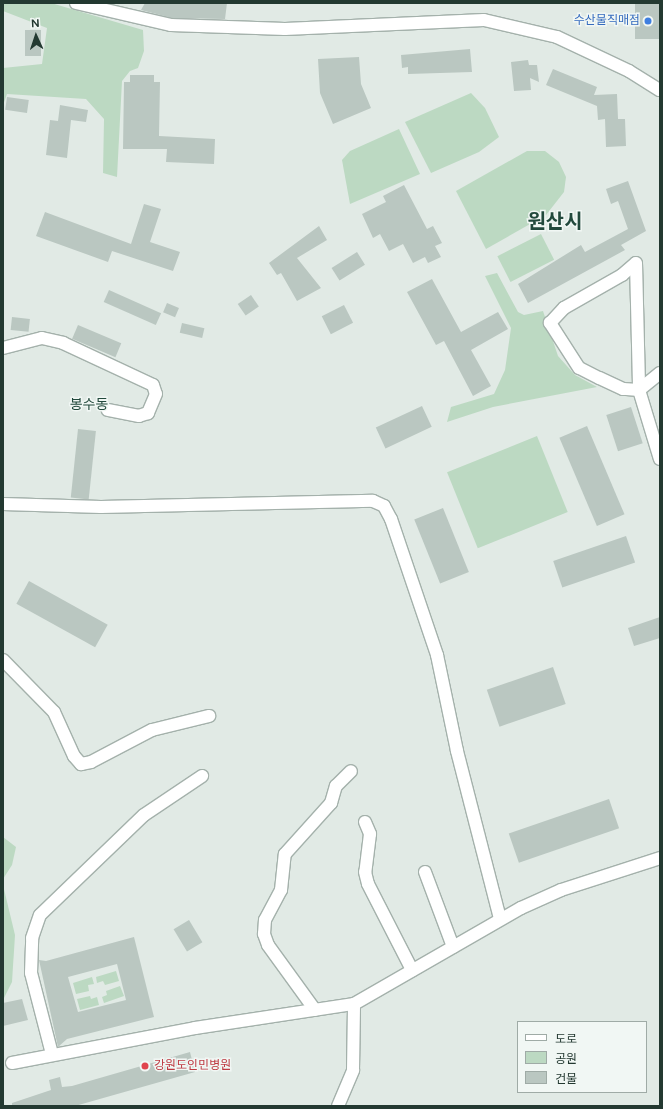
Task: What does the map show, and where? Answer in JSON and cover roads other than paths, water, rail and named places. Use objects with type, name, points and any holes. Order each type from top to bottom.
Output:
[{"type":"street","points":[[76,3],[172,25],[285,29],[484,20],[557,37],[629,70],[660,90]]},
{"type":"street","points":[[660,373],[639,390],[623,389],[579,368],[550,323],[564,308],[622,275],[636,262],[640,366],[639,390],[660,459]]},
{"type":"street","points":[[3,348],[42,338],[63,343],[153,385],[156,394],[148,413],[139,416],[108,410]]},
{"type":"street","points":[[3,504],[101,507],[373,501],[384,506],[392,519],[437,655],[457,751],[500,918]]},
{"type":"street","points":[[3,660],[54,712],[74,756],[81,764],[91,762],[152,730],[209,716]]},
{"type":"street","points":[[315,1010],[268,945],[264,934],[265,920],[281,890],[285,854],[331,803],[336,786],[351,771]]},
{"type":"street","points":[[52,1054],[31,972],[32,938],[40,915],[144,816],[202,776]]},
{"type":"street","points":[[365,822],[370,834],[365,872],[368,884],[412,970]]},
{"type":"street","points":[[12,1063],[52,1054],[354,1004],[500,918],[560,890],[660,858]]},
{"type":"street","points":[[425,872],[453,947]]},
{"type":"street","points":[[338,1106],[353,1070],[354,1004]]},
{"type":"place","name":"수산물직매점","points":[[648,21]]},
{"type":"place","name":"강원도인민병원","points":[[145,1066]]},
{"type":"district","name":"원산시","points":[[555,221]]},
{"type":"district","name":"봉수동","points":[[89,405]]}]
